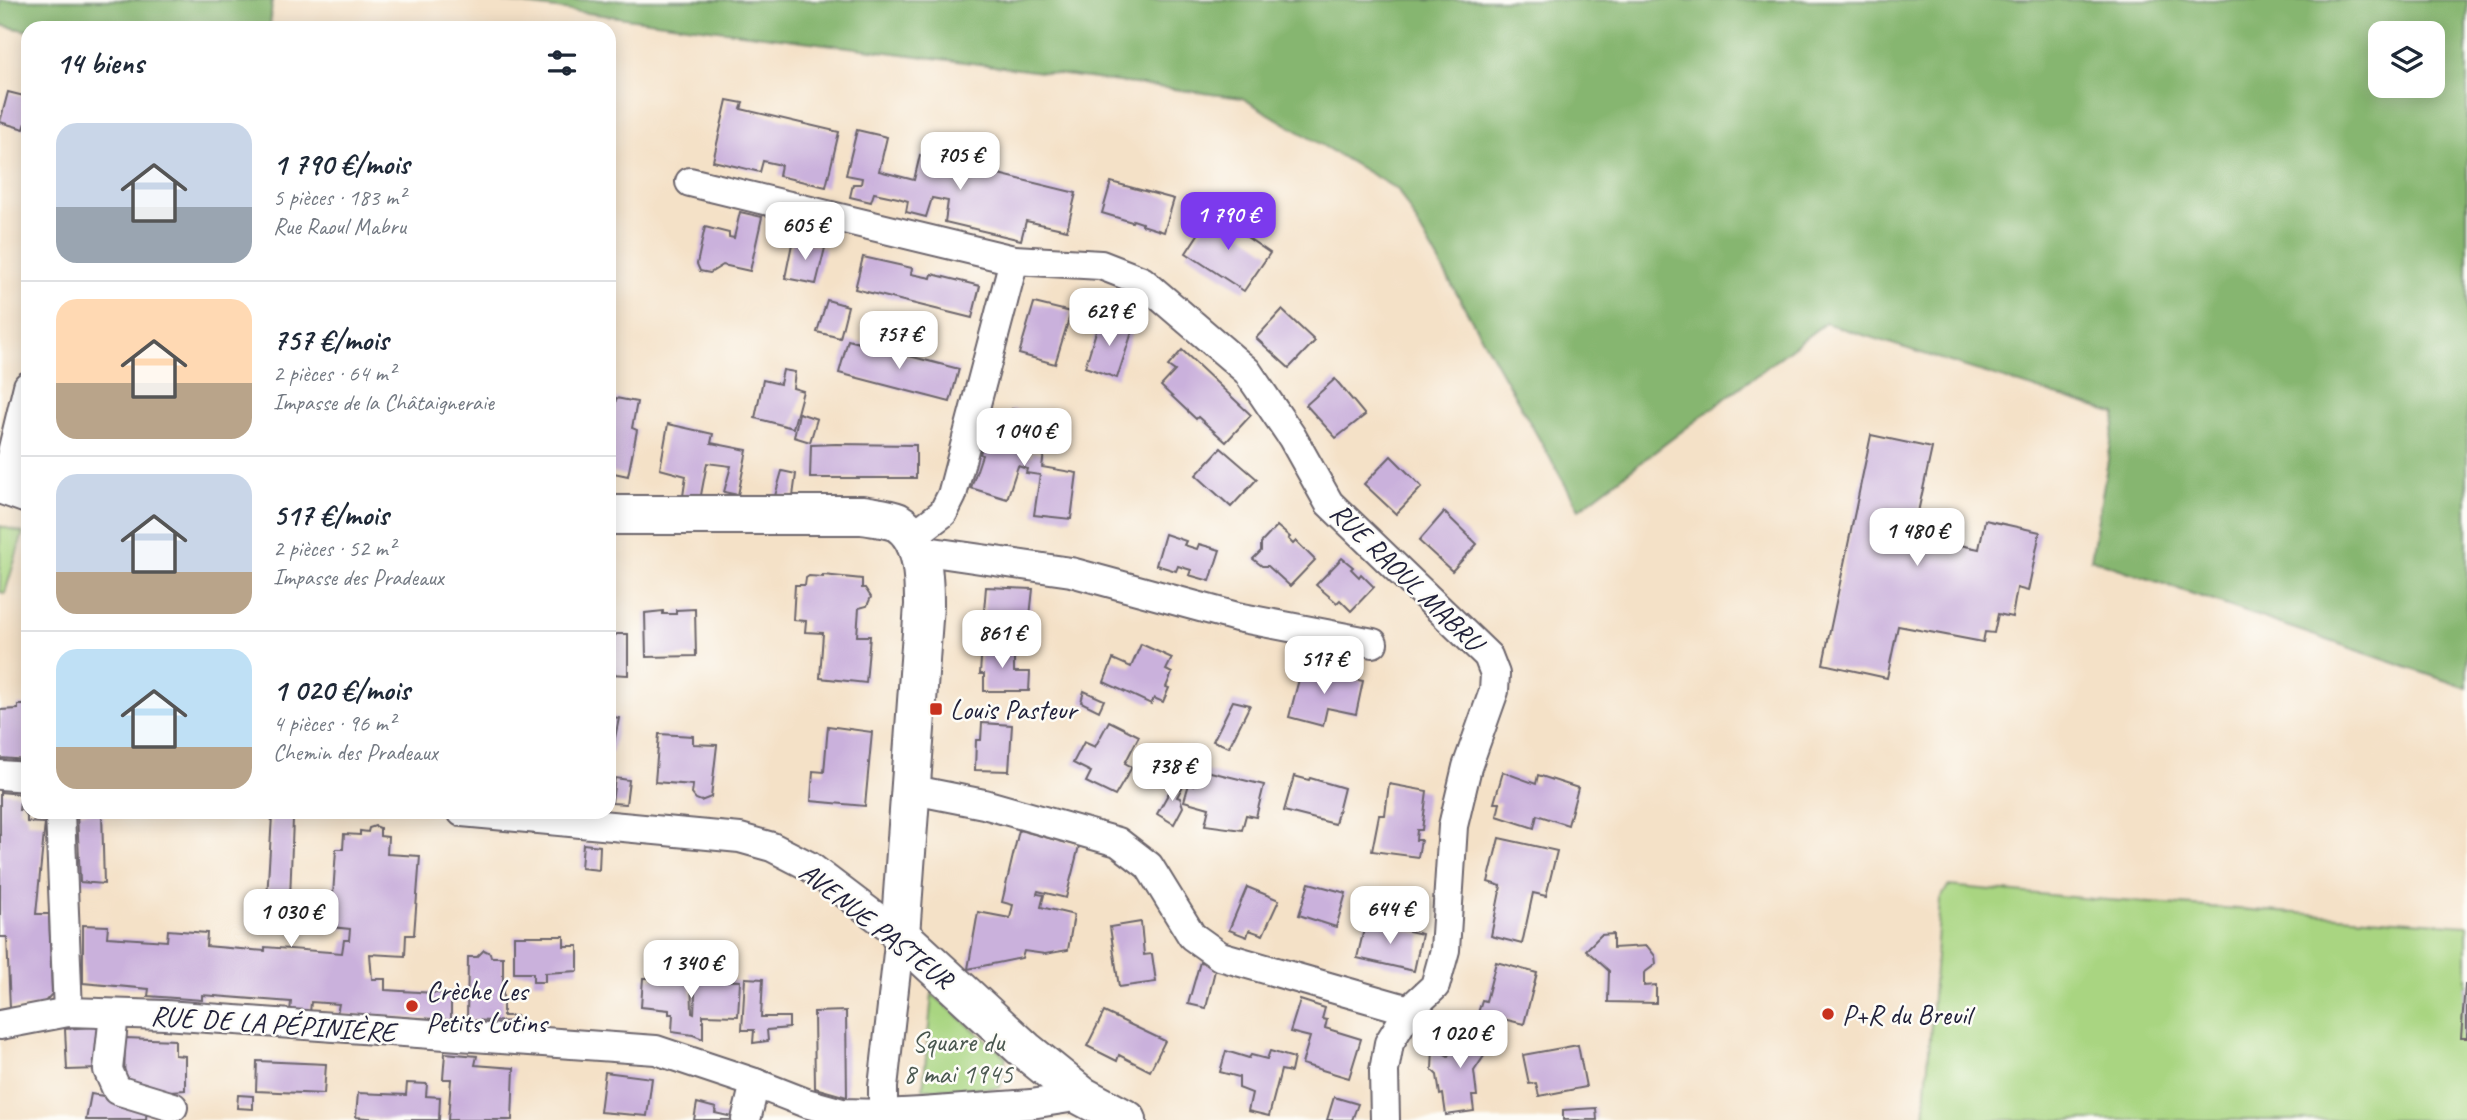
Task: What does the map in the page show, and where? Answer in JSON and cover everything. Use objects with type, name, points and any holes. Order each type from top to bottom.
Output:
[{"type":"main road","points":[[616,515],[863,515],[897,522],[915,543],[924,575],[924,605],[900,935]]},
{"type":"main road","name":"AVENUE PASTEUR","points":[[900,935],[1026,1050],[1082,1096],[1127,1120]]},
{"type":"street","name":"RUE RAOUL MABRU","points":[[690,183],[1014,260],[1101,265],[1142,281],[1247,371],[1292,438],[1329,503],[1489,656],[1495,674],[1494,691],[1466,768],[1453,826],[1445,950],[1435,986],[1409,1010],[1389,1043],[1384,1072],[1385,1120]]},
{"type":"street","points":[[915,543],[943,513],[952,495],[1014,260]]},
{"type":"street","points":[[11,488],[21,428]]},
{"type":"street","points":[[915,543],[1071,572],[1237,617],[1373,643]]},
{"type":"street","points":[[0,775],[21,776]]},
{"type":"street","points":[[909,789],[984,804],[1118,842],[1149,866],[1192,936],[1220,956],[1409,1010]]},
{"type":"street","points":[[60,819],[68,1012]]},
{"type":"street","name":"AVENUE PASTEUR","points":[[537,819],[740,838],[772,847],[809,866],[900,935]]},
{"type":"street","points":[[883,1114],[883,1087],[900,935]]},
{"type":"street","name":"RUE DE LA PÉPINIÈRE","points":[[0,1025],[68,1012],[176,1015],[656,1050],[842,1113],[883,1114],[1031,1104],[1082,1096]]},
{"type":"street","points":[[114,1014],[108,1070],[117,1090],[173,1107]]},
{"type":"street","points":[[746,1120],[755,1083]]},
{"type":"green space","points":[[0,0],[272,0],[270,21],[21,21],[21,30],[0,25]]},
{"type":"green space","points":[[487,0],[2467,0],[2467,688],[2091,559],[2116,414],[1825,323],[1579,509],[1398,190],[1242,98]]},
{"type":"green space","points":[[0,526],[21,532],[21,540],[5,593],[0,592]]},
{"type":"green space","points":[[1948,886],[2467,925],[2467,1120],[1924,1120],[1940,900]]},
{"type":"green space","name":"Square du 8 mai 1945","points":[[932,994],[1006,1057],[1000,1088],[923,1089]]},
{"type":"building","points":[[8,92],[21,95],[21,128],[0,122]]},
{"type":"building","points":[[727,100],[743,103],[741,109],[839,132],[826,187],[779,176],[781,165],[763,161],[760,172],[713,161]]},
{"type":"building","points":[[857,130],[887,137],[879,171],[914,180],[920,155],[1076,193],[1067,230],[1026,221],[1021,240],[945,222],[948,201],[932,198],[926,217],[906,212],[908,201],[898,198],[874,193],[871,202],[850,197],[853,184],[861,184],[862,178],[846,175]]},
{"type":"building","points":[[1111,182],[1174,199],[1164,232],[1133,220],[1132,222],[1102,213]]},
{"type":"building","points":[[740,212],[762,217],[750,271],[723,265],[710,273],[700,271],[697,264],[705,227],[729,233],[729,237],[734,238]]},
{"type":"building","points":[[1212,213],[1270,253],[1244,291],[1186,253]]},
{"type":"building","points":[[793,239],[825,248],[816,284],[785,278]]},
{"type":"building","points":[[863,257],[912,268],[911,274],[931,278],[932,274],[980,286],[972,318],[855,289]]},
{"type":"building","points":[[827,300],[848,306],[840,338],[817,332]]},
{"type":"building","points":[[1034,303],[1071,312],[1055,364],[1019,354]]},
{"type":"building","points":[[1282,310],[1315,341],[1289,368],[1256,338]]},
{"type":"building","points":[[1100,319],[1133,329],[1117,378],[1085,367]]},
{"type":"building","points":[[848,340],[959,369],[950,402],[839,373]]},
{"type":"building","points":[[1182,350],[1251,415],[1226,442],[1198,417],[1196,419],[1161,386],[1175,371],[1168,366]]},
{"type":"building","points":[[783,370],[795,372],[793,388],[803,391],[793,428],[755,418],[763,380],[780,384]]},
{"type":"building","points":[[1335,379],[1365,415],[1336,438],[1306,405]]},
{"type":"building","points":[[616,398],[637,402],[632,428],[637,430],[628,476],[616,473]]},
{"type":"building","points":[[1012,409],[1042,418],[1029,455],[1032,456],[1033,452],[1044,453],[1042,467],[1077,473],[1071,519],[1034,515],[1040,475],[1026,473],[1027,469],[1018,466],[1007,499],[971,488],[982,455],[980,454],[984,439],[1000,445]]},
{"type":"building","points":[[799,413],[817,419],[810,442],[794,437]]},
{"type":"building","points":[[668,424],[713,434],[711,443],[747,450],[738,495],[724,492],[731,466],[707,463],[701,495],[683,496],[686,476],[660,469]]},
{"type":"building","points":[[1871,435],[1932,448],[1913,535],[1979,549],[1985,520],[2040,532],[2028,591],[2017,588],[2012,617],[1998,614],[1994,633],[1985,632],[1983,642],[1898,626],[1887,678],[1823,664]]},
{"type":"building","points":[[811,445],[916,445],[916,478],[810,478]]},
{"type":"building","points":[[1221,448],[1257,479],[1231,507],[1196,475]]},
{"type":"building","points":[[1391,456],[1422,487],[1396,514],[1364,484]]},
{"type":"building","points":[[782,471],[796,474],[793,496],[775,496]]},
{"type":"building","points":[[1444,512],[1477,544],[1452,571],[1419,541]]},
{"type":"building","points":[[1277,526],[1290,537],[1288,539],[1293,544],[1296,541],[1315,560],[1290,586],[1268,566],[1262,566],[1253,559],[1261,551],[1261,543]]},
{"type":"building","points":[[1165,534],[1186,541],[1184,545],[1197,549],[1199,544],[1220,550],[1210,581],[1189,575],[1191,570],[1178,566],[1176,571],[1156,565]]},
{"type":"building","points":[[1342,558],[1353,567],[1351,569],[1359,577],[1361,574],[1374,587],[1351,611],[1340,600],[1337,603],[1316,585]]},
{"type":"building","points":[[809,576],[862,579],[862,588],[865,588],[871,597],[867,606],[859,608],[857,636],[870,636],[866,683],[820,678],[823,633],[805,632],[806,621],[793,620],[795,585],[805,585]]},
{"type":"building","points":[[986,587],[1033,589],[1029,625],[983,623]]},
{"type":"building","points":[[695,609],[696,656],[646,657],[645,613],[663,611],[663,614],[676,614],[676,610]]},
{"type":"building","points":[[628,634],[628,675],[616,674],[616,635]]},
{"type":"building","points":[[982,644],[1014,645],[1014,672],[1030,672],[1029,691],[984,691],[984,674],[980,674]]},
{"type":"building","points":[[1141,644],[1172,658],[1166,670],[1172,673],[1163,702],[1154,698],[1151,704],[1104,682],[1113,659],[1131,667]]},
{"type":"building","points":[[1302,668],[1363,681],[1356,714],[1327,708],[1323,726],[1289,717]]},
{"type":"building","points":[[1084,691],[1104,700],[1099,711],[1081,702]]},
{"type":"building","points":[[1233,701],[1250,705],[1229,747],[1213,741]]},
{"type":"building","points":[[18,705],[21,705],[21,760],[0,758],[0,710],[18,709]]},
{"type":"building","points":[[1109,721],[1139,736],[1125,763],[1132,767],[1115,796],[1086,782],[1091,772],[1073,763],[1084,742],[1095,747]]},
{"type":"building","points":[[982,723],[1012,725],[1009,771],[975,770],[976,740],[981,740]]},
{"type":"building","points":[[828,726],[872,732],[865,806],[811,801],[813,771],[824,772]]},
{"type":"building","points":[[659,734],[693,736],[693,744],[717,745],[711,797],[701,801],[696,799],[692,794],[693,785],[655,782]]},
{"type":"building","points":[[1198,769],[1264,785],[1256,817],[1246,815],[1242,830],[1205,825],[1209,808],[1184,801],[1189,784],[1194,785]]},
{"type":"building","points":[[1503,772],[1536,784],[1538,775],[1578,788],[1568,825],[1537,815],[1534,828],[1497,816],[1500,803],[1494,803]]},
{"type":"building","points":[[1294,776],[1344,788],[1335,824],[1284,811]]},
{"type":"building","points":[[616,778],[629,780],[626,804],[616,803]]},
{"type":"building","points":[[1177,778],[1185,782],[1177,797],[1183,807],[1174,824],[1157,814]]},
{"type":"building","points":[[1389,784],[1427,791],[1422,830],[1417,830],[1416,840],[1421,840],[1418,857],[1372,851],[1379,815],[1385,815]]},
{"type":"building","points":[[0,792],[21,794],[21,819],[45,823],[36,914],[49,914],[52,994],[41,1006],[10,1008],[7,937],[0,937]]},
{"type":"building","points":[[77,819],[102,819],[104,884],[80,882]]},
{"type":"building","points":[[272,819],[293,819],[290,899],[267,898]]},
{"type":"building","points":[[369,828],[380,828],[380,836],[388,837],[387,854],[420,856],[414,935],[406,935],[405,956],[370,954],[372,979],[385,979],[385,990],[451,994],[451,1020],[337,1014],[339,1004],[311,1002],[310,1013],[290,1012],[291,1002],[202,995],[202,1000],[148,996],[149,989],[83,983],[83,925],[108,926],[107,937],[167,941],[168,930],[207,933],[206,946],[342,953],[344,940],[349,940],[350,929],[331,927],[336,849],[343,849],[344,834],[360,835],[360,831],[368,832]]},
{"type":"building","points":[[1019,830],[1079,846],[1066,898],[1038,891],[1037,894],[1044,895],[1041,907],[1074,915],[1068,950],[1045,954],[1024,951],[1022,958],[968,969],[978,912],[1010,918],[1013,905],[1002,902]]},
{"type":"building","points":[[1499,838],[1557,851],[1546,896],[1533,893],[1522,944],[1491,936],[1501,886],[1488,882]]},
{"type":"building","points":[[583,844],[600,846],[599,870],[581,868]]},
{"type":"building","points":[[1309,883],[1346,893],[1336,927],[1299,915]]},
{"type":"building","points":[[1247,887],[1279,900],[1263,935],[1249,930],[1247,937],[1229,930]]},
{"type":"building","points":[[1366,921],[1422,934],[1414,971],[1357,958]]},
{"type":"building","points":[[1141,922],[1144,955],[1152,954],[1156,982],[1119,987],[1110,927]]},
{"type":"building","points":[[1613,934],[1613,948],[1647,946],[1655,956],[1656,964],[1644,973],[1644,986],[1656,985],[1656,1003],[1608,1002],[1609,971],[1586,950],[1601,935]]},
{"type":"building","points":[[514,936],[564,936],[564,946],[578,946],[578,971],[545,973],[545,982],[533,982],[533,973],[514,973]]},
{"type":"building","points":[[484,950],[490,953],[491,957],[503,957],[503,1016],[516,1016],[517,1022],[467,1020],[468,957],[477,957]]},
{"type":"building","points":[[1200,962],[1216,966],[1206,1008],[1188,1004]]},
{"type":"building","points":[[1496,962],[1537,973],[1524,1024],[1478,1013],[1482,1000],[1486,1001]]},
{"type":"building","points":[[674,972],[691,972],[694,1014],[696,976],[716,975],[716,980],[740,981],[738,1016],[703,1015],[703,1039],[672,1032],[673,1014],[669,1014],[669,1010],[641,1007],[643,978],[674,978]]},
{"type":"building","points":[[745,978],[763,979],[761,1017],[789,1017],[789,1028],[767,1030],[768,1041],[753,1043],[754,1030],[742,1030]]},
{"type":"building","points":[[2465,985],[2467,1038],[2461,1038]]},
{"type":"building","points":[[1300,1000],[1325,1008],[1322,1019],[1327,1020],[1325,1028],[1361,1039],[1349,1078],[1302,1064],[1310,1037],[1290,1032]]},
{"type":"building","points":[[846,1011],[847,1097],[815,1088],[814,1012]]},
{"type":"building","points":[[1104,1012],[1165,1041],[1150,1071],[1119,1055],[1117,1061],[1087,1046]]},
{"type":"building","points":[[1467,1025],[1494,1041],[1474,1071],[1477,1096],[1472,1096],[1474,1111],[1446,1115],[1443,1094],[1440,1095],[1437,1075],[1432,1070],[1433,1047],[1448,1056]]},
{"type":"building","points":[[104,1026],[99,1069],[67,1070],[65,1029]]},
{"type":"building","points":[[125,1038],[175,1040],[175,1055],[185,1056],[185,1090],[154,1092],[124,1086]]},
{"type":"building","points":[[1578,1045],[1586,1087],[1539,1096],[1536,1083],[1529,1084],[1523,1055]]},
{"type":"building","points":[[1226,1051],[1249,1058],[1251,1055],[1267,1059],[1270,1051],[1294,1058],[1291,1072],[1281,1070],[1269,1116],[1248,1111],[1252,1093],[1239,1088],[1239,1077],[1220,1072]]},
{"type":"building","points":[[445,1053],[477,1056],[475,1065],[514,1068],[512,1120],[448,1120],[451,1079],[443,1079]]},
{"type":"building","points":[[257,1061],[326,1064],[324,1094],[256,1091]]},
{"type":"building","points":[[605,1072],[652,1078],[647,1116],[600,1112]]},
{"type":"building","points":[[407,1083],[427,1084],[426,1096],[440,1097],[439,1120],[356,1117],[358,1093],[406,1095]]},
{"type":"building","points":[[91,1094],[147,1103],[146,1120],[86,1120]]},
{"type":"building","points":[[238,1095],[253,1096],[253,1109],[237,1108]]},
{"type":"building","points":[[1334,1097],[1358,1104],[1352,1120],[1327,1120]]},
{"type":"building","points":[[697,1103],[716,1108],[715,1113],[737,1120],[694,1120]]},
{"type":"building","points":[[1596,1108],[1597,1120],[1563,1120],[1563,1110]]},
{"type":"place","name":"Louis Pasteur","points":[[936,709]]},
{"type":"place","name":"Crèche Les Petits Lutins","points":[[412,1006]]},
{"type":"place","name":"P+R du Breuil","points":[[1828,1014]]}]
